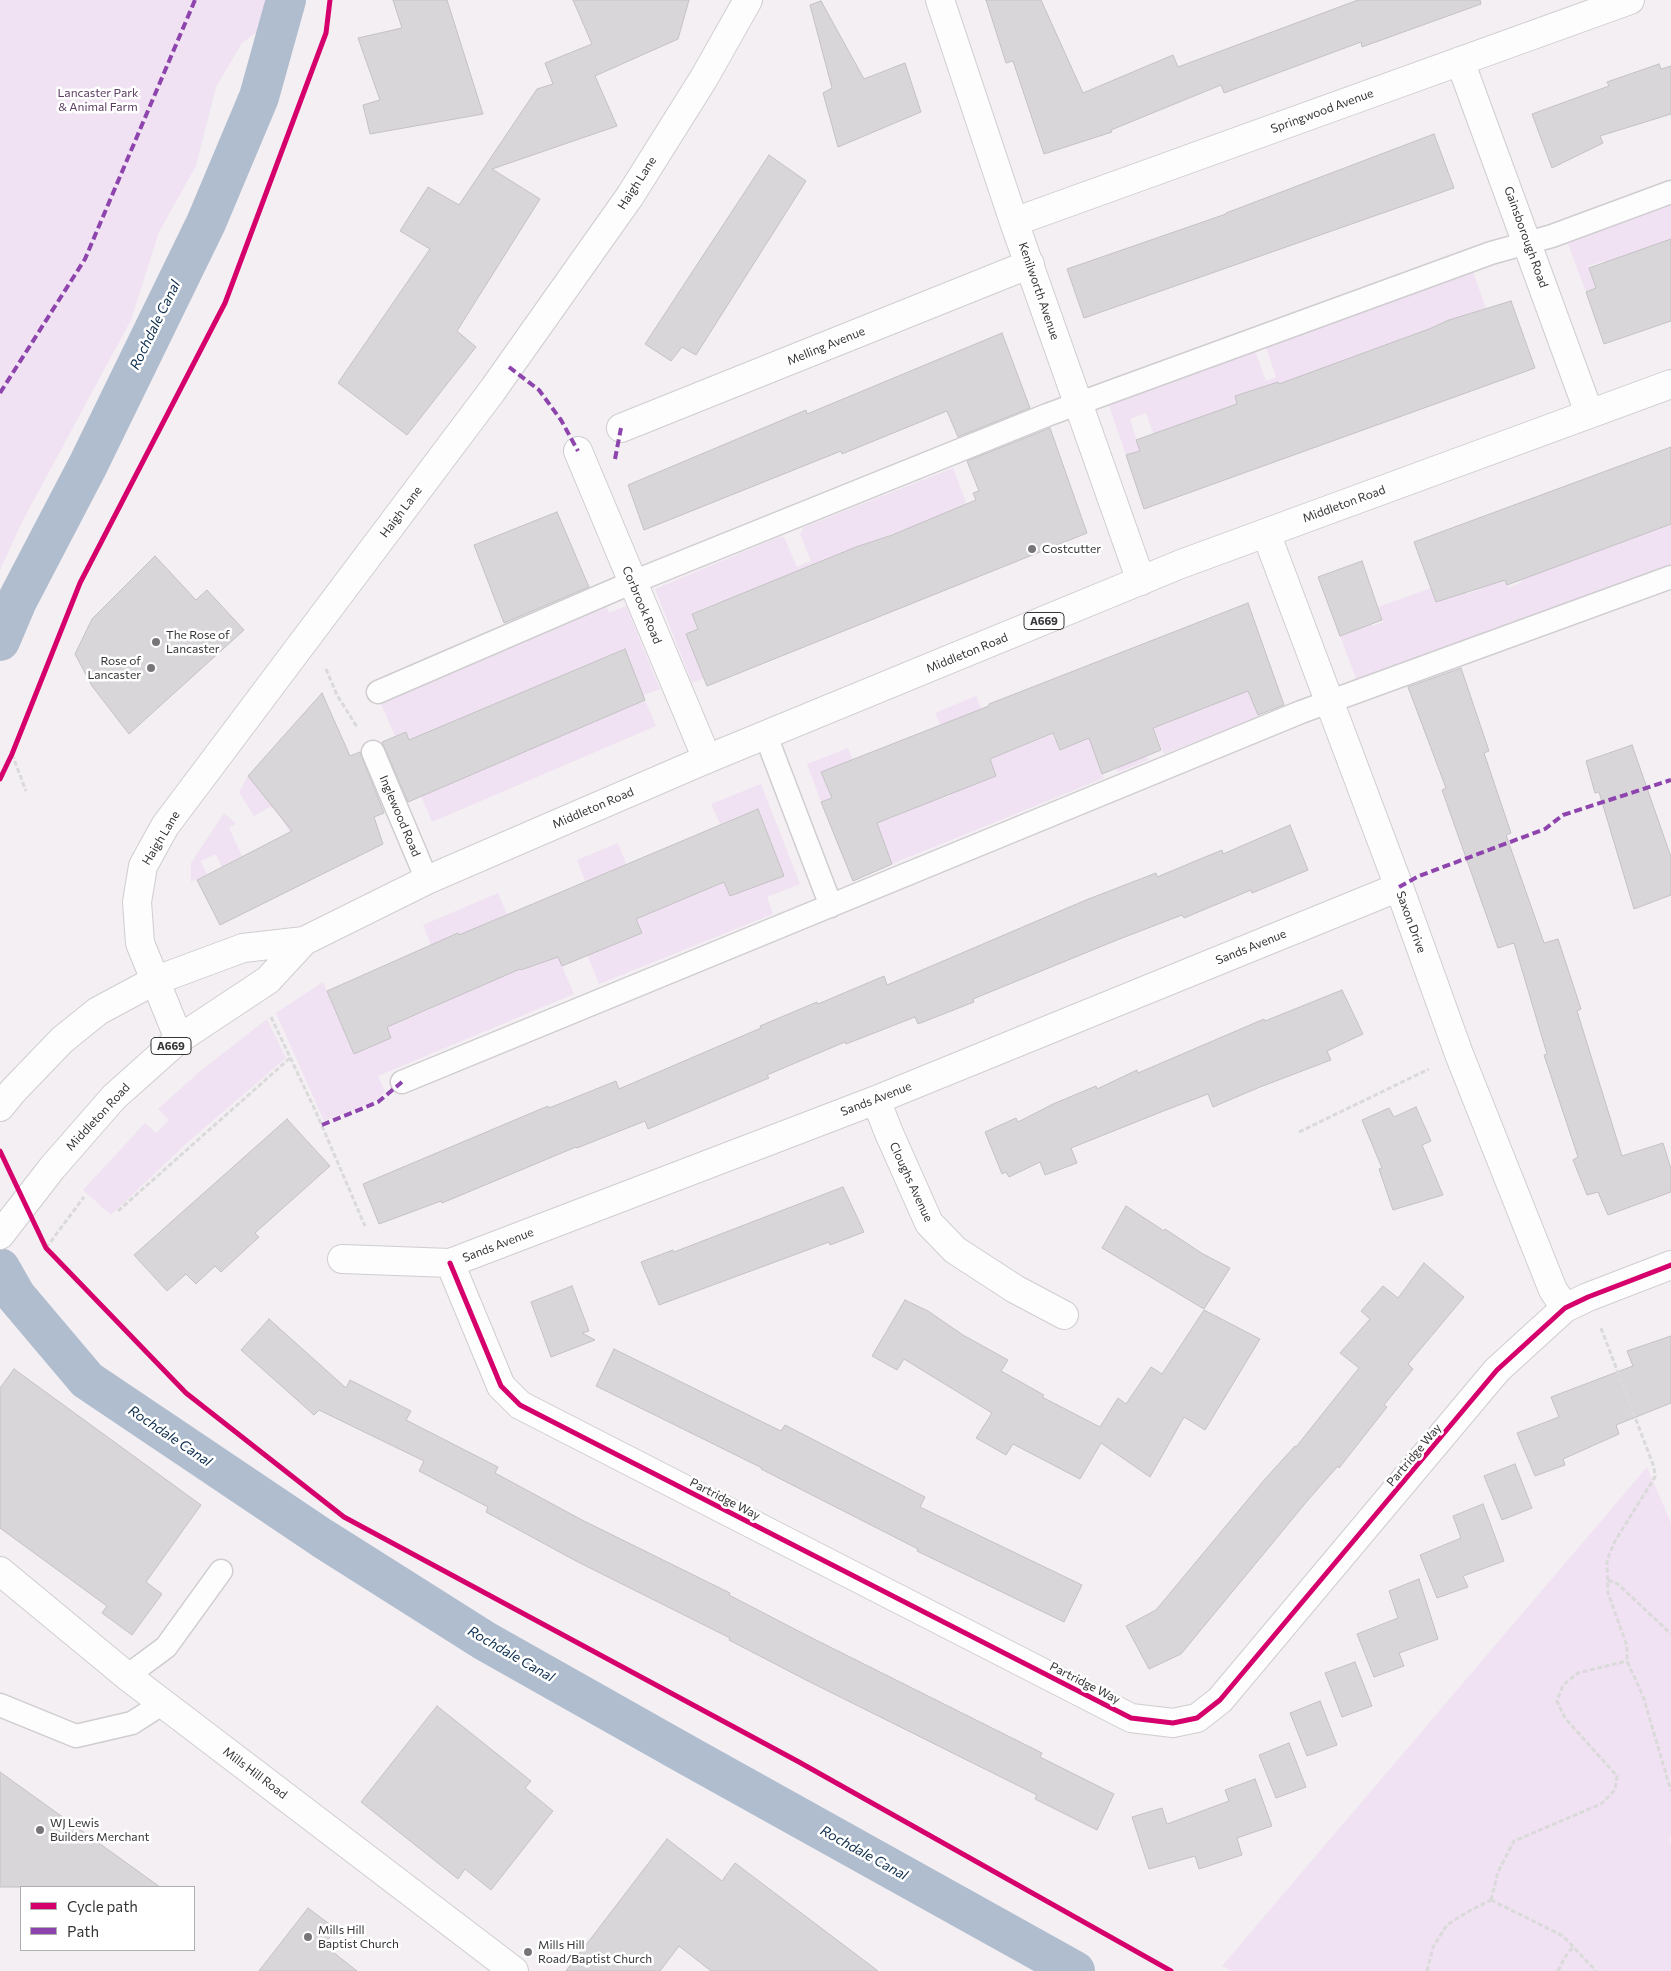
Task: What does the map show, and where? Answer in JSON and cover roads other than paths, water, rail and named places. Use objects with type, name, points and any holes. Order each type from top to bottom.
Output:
[{"type":"street","name":"Haigh Lane","points":[[179,1039],[154,981],[140,942],[137,902],[143,866],[165,826],[498,383],[630,196],[704,78],[748,0]]},
{"type":"street","name":"Kenilworth Avenue","points":[[940,0],[1014,222],[1141,581]]},
{"type":"street","name":"Springwood Avenue","points":[[1014,222],[1630,0]]},
{"type":"street","name":"Gainsborough Road","points":[[1460,61],[1590,414]]},
{"type":"street","name":"Melling Avenue","points":[[621,428],[1030,264]]},
{"type":"street","name":"Middleton Road","points":[[6,1099],[62,1040],[98,1011],[154,981],[243,948],[304,941],[427,880],[707,759],[1141,581],[1671,384]]},
{"type":"street","name":"Corbrook Road","points":[[578,451],[707,759]]},
{"type":"street","name":"Saxon Drive","points":[[1266,533],[1399,887],[1459,1054],[1553,1290],[1577,1302]]},
{"type":"street","name":"Sands Avenue","points":[[342,1259],[450,1263],[876,1100],[1399,887]]},
{"type":"street","name":"Middleton Road","points":[[0,1235],[52,1168],[114,1097],[179,1039],[268,980],[304,941]]},
{"type":"street","name":"Cloughs Avenue","points":[[876,1100],[928,1223],[954,1250],[1014,1289],[1064,1315]]},
{"type":"street","name":"Partridge Way","points":[[450,1263],[501,1386],[520,1405],[1131,1718],[1172,1723],[1197,1718],[1220,1700],[1497,1370],[1577,1302],[1671,1264]]},
{"type":"street","name":"Mills Hill Road","points":[[0,1571],[127,1676],[514,1971]]},
{"type":"lane","points":[[378,692],[633,582],[1047,415],[1481,256],[1552,236],[1671,192]]},
{"type":"lane","points":[[402,1082],[1328,701],[1671,577]]},
{"type":"lane","points":[[766,736],[831,906]]},
{"type":"lane","name":"Inglewood Road","points":[[373,752],[427,880]]},
{"type":"lane","points":[[127,1676],[166,1646],[221,1571]]},
{"type":"lane","points":[[0,1705],[76,1736],[132,1723],[163,1703]]},
{"type":"waterway","name":"Rochdale Canal","points":[[0,641],[17,601],[88,465],[206,223],[259,97],[286,0]]},
{"type":"waterway","name":"Rochdale Canal","points":[[0,1268],[16,1296],[87,1380],[322,1538],[485,1641],[1075,1971]]},
{"type":"place","name":"Costcutter","points":[[1032,549]]},
{"type":"place","name":"The Rose of Lancaster","points":[[156,642]]},
{"type":"place","name":"Rose of Lancaster","points":[[151,668]]},
{"type":"place","name":"WJ Lewis Builders Merchant","points":[[40,1830]]},
{"type":"place","name":"Mills Hill Baptist Church","points":[[308,1937]]},
{"type":"place","name":"Mills Hill Road/Baptist Church","points":[[528,1952]]},
{"type":"park label","name":"Lancaster Park & Animal Farm","points":[[98,100]]}]
